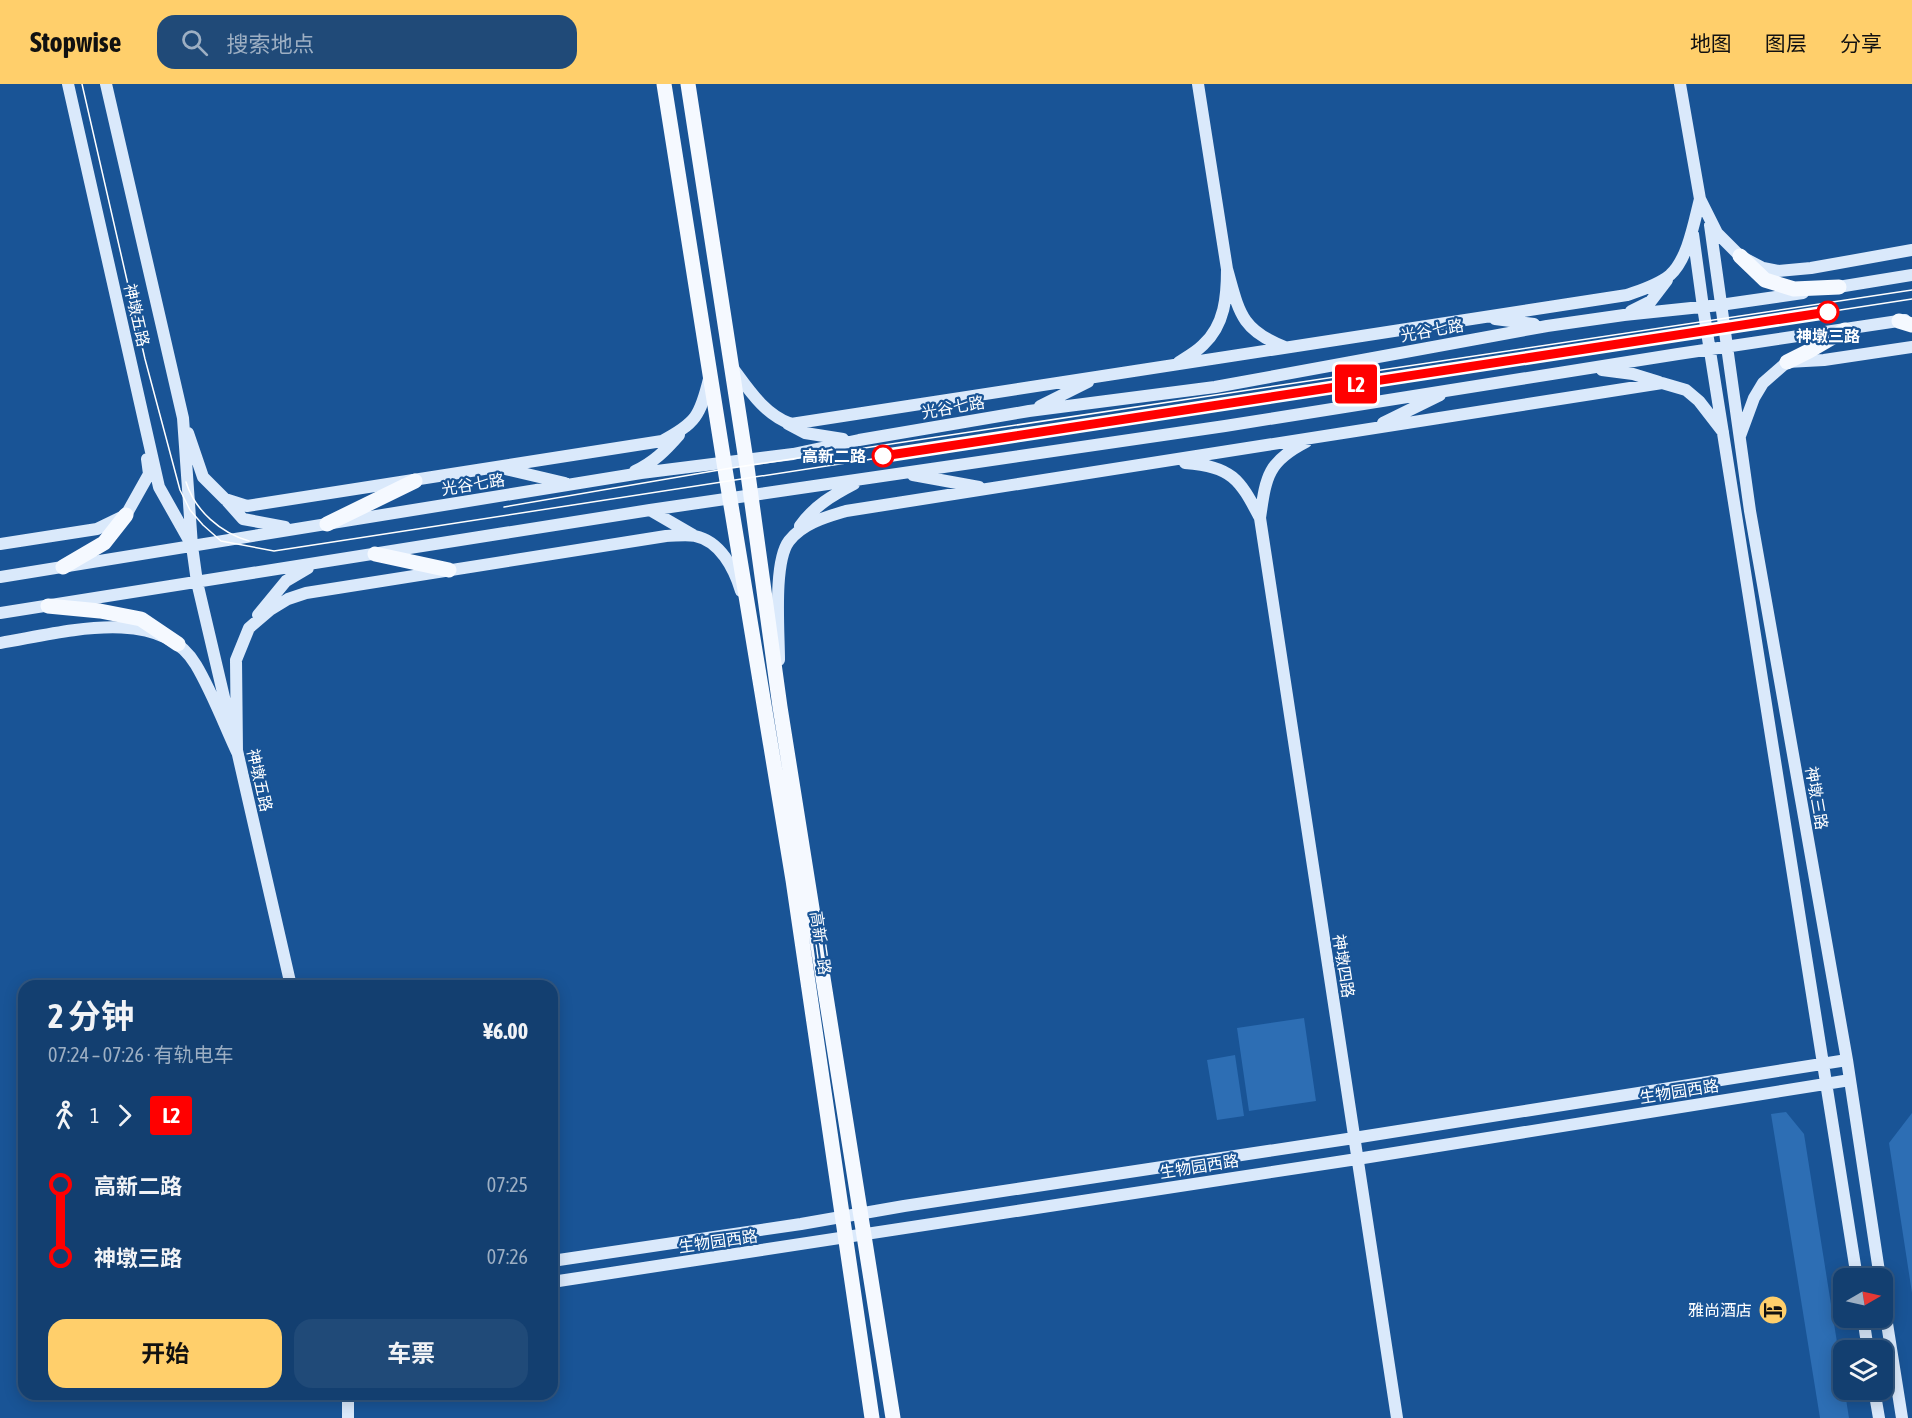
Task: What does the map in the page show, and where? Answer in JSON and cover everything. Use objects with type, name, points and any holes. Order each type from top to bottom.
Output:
[{"type":"main road","name":"高新二路","points":[[664,84],[793,880],[872,1418]]},
{"type":"main road","name":"高新二路","points":[[688,84],[746,459],[780,707],[893,1418]]},
{"type":"main road","points":[[1740,256],[1766,280],[1794,289],[1839,287]]},
{"type":"main road","points":[[1787,362],[1845,330]]},
{"type":"main road","points":[[327,524],[415,481]]},
{"type":"main road","points":[[63,567],[104,543],[126,516]]},
{"type":"main road","points":[[375,554],[449,570]]},
{"type":"main road","points":[[48,606],[100,611],[141,619],[178,644]]},
{"type":"street","name":"神墩五路","points":[[68,84],[159,487],[192,546]]},
{"type":"street","name":"神墩五路","points":[[106,84],[183,418],[192,546],[197,582],[290,980]]},
{"type":"street","points":[[1198,84],[1227,269],[1239,311],[1252,328],[1267,340],[1287,347]]},
{"type":"street","points":[[1680,84],[1700,199],[1717,233],[1740,256],[1763,268],[1778,271],[1811,268],[1912,250]]},
{"type":"street","points":[[1624,315],[1651,301],[1686,252],[1700,199]]},
{"type":"street","name":"神墩三路","points":[[1708,216],[1750,511],[1847,1060],[1878,1268]]},
{"type":"street","points":[[1692,227],[1855,1268]]},
{"type":"street","points":[[1176,364],[1204,344],[1220,323],[1227,297],[1227,269]]},
{"type":"street","points":[[777,418],[791,424],[1626,295],[1651,286],[1671,274]]},
{"type":"street","name":"光谷七路","points":[[0,577],[621,476],[793,454],[859,440],[1029,411],[1215,387],[1547,326],[1720,305],[1912,275]]},
{"type":"street","points":[[1479,317],[1547,326]]},
{"type":"street","points":[[0,613],[650,510],[1225,426],[1711,349],[1908,322]]},
{"type":"street","points":[[1739,437],[1754,398],[1763,383],[1787,362],[1824,360],[1912,347]]},
{"type":"street","points":[[731,367],[753,395],[777,418],[805,433],[831,439],[859,440]]},
{"type":"street","points":[[1586,368],[1633,374],[1686,390],[1699,400],[1723,432]]},
{"type":"street","points":[[621,476],[646,466],[666,450],[686,428],[702,406],[710,375]]},
{"type":"street","points":[[1029,411],[1100,376]]},
{"type":"street","points":[[789,542],[813,521],[846,511],[1662,383]]},
{"type":"street","points":[[1371,429],[1452,390]]},
{"type":"street","points":[[0,544],[97,529],[126,516],[149,474],[142,410]]},
{"type":"street","points":[[183,418],[203,477],[243,519],[269,525],[301,528]]},
{"type":"street","points":[[225,499],[247,506],[415,481],[662,441],[686,428]]},
{"type":"street","points":[[1260,518],[1265,481],[1276,464],[1292,450],[1317,437]]},
{"type":"street","points":[[1166,461],[1206,465],[1229,472],[1246,490],[1260,518]]},
{"type":"street","points":[[497,468],[572,484]]},
{"type":"street","points":[[903,473],[988,489]]},
{"type":"street","points":[[780,707],[778,572],[789,542],[809,514],[828,498],[862,479]]},
{"type":"street","points":[[650,510],[693,535],[712,542],[726,559],[738,581],[752,629]]},
{"type":"street","name":"神墩四路","points":[[1260,518],[1397,1418]]},
{"type":"street","points":[[249,628],[270,610],[288,599],[306,593],[666,536],[693,535]]},
{"type":"street","points":[[237,752],[236,660],[249,628],[286,581],[316,563]]},
{"type":"street","points":[[0,643],[97,628],[125,627],[156,634],[178,644],[196,664],[237,752]]},
{"type":"street","name":"生物园西路","points":[[558,1260],[1847,1060]]},
{"type":"street","name":"生物园西路","points":[[558,1281],[1357,1159],[1850,1080]]},
{"type":"street","points":[[1888,1328],[1902,1418]]},
{"type":"street","points":[[348,1400],[348,1418]]},
{"type":"street","points":[[1876,1400],[1878,1418]]},
{"type":"shaded area","points":[[1304,1018],[1316,1101],[1249,1111],[1237,1028]]},
{"type":"shaded area","points":[[1235,1055],[1244,1116],[1217,1120],[1207,1060]]},
{"type":"shaded area","points":[[1786,1112],[1804,1134],[1837,1340],[1833,1340],[1833,1400],[1846,1400],[1849,1418],[1820,1418],[1771,1114]]},
{"type":"shaded area","points":[[1912,1113],[1912,1293],[1889,1143]]},
{"type":"tram line","points":[[82,84],[145,359],[180,490],[190,510],[221,541],[274,551],[1912,299]]},
{"type":"tram line","points":[[504,507],[725,469],[1912,290]]},
{"type":"tram line","name":"L2","points":[[883,456],[1828,312]]},
{"type":"tram line","points":[[186,482],[190,493],[210,519],[229,532],[249,541]]},
{"type":"place","name":"神墩三路","points":[[1828,312]]},
{"type":"place","name":"高新二路","points":[[883,456]]},
{"type":"place","name":"雅尚酒店","points":[[1773,1310]]}]
